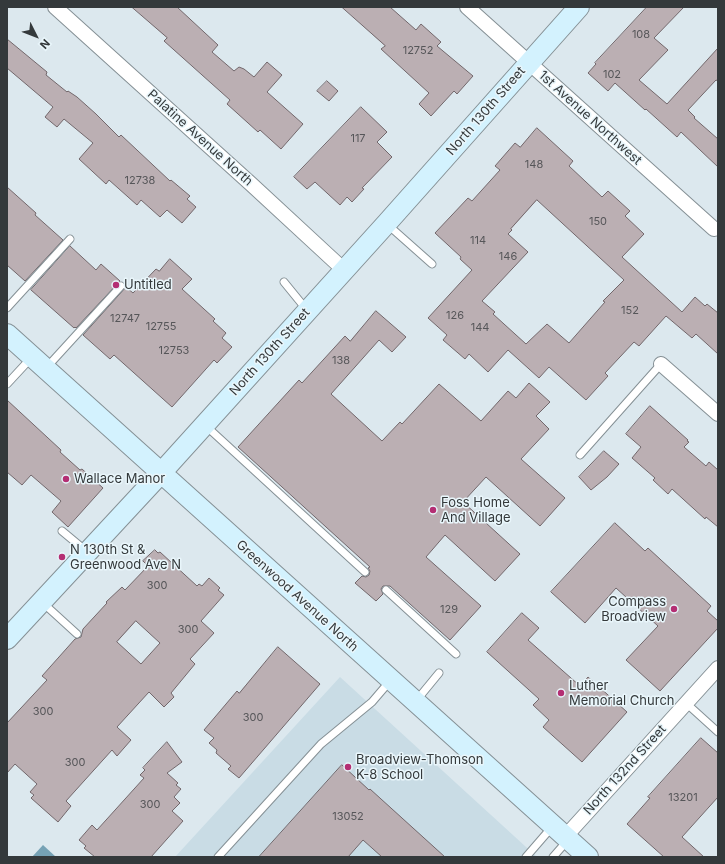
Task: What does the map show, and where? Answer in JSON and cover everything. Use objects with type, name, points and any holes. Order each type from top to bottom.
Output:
[{"type":"main road","name":"North 130th Street","points":[[7,639],[161,473],[308,311],[579,7]]},
{"type":"main road","name":"Greenwood Avenue North","points":[[7,334],[588,857]]},
{"type":"street","name":"Palatine Avenue North","points":[[55,7],[344,270]]},
{"type":"street","name":"1st Avenue Northwest","points":[[467,7],[714,229]]},
{"type":"street","points":[[662,364],[718,414]]},
{"type":"street","name":"North 132nd Street","points":[[563,834],[718,668]]},
{"type":"lane","points":[[386,224],[432,264]]},
{"type":"lane","points":[[7,308],[70,239]]},
{"type":"lane","points":[[284,282],[308,311]]},
{"type":"lane","points":[[7,384],[39,363],[121,286]]},
{"type":"lane","points":[[580,454],[662,364]]},
{"type":"lane","points":[[205,424],[365,572]]},
{"type":"lane","points":[[62,531],[87,553]]},
{"type":"lane","points":[[386,590],[456,654]]},
{"type":"lane","points":[[42,602],[77,634]]},
{"type":"lane","points":[[416,701],[439,673]]},
{"type":"lane","points":[[218,857],[321,744],[372,702],[391,679]]},
{"type":"lane","points":[[686,703],[718,732]]},
{"type":"lane","points":[[526,857],[563,834]]},
{"type":"lane","points":[[552,857],[563,834]]},
{"type":"shaded area","name":"Broadview-Thomson K-8 School","points":[[340,677],[537,857],[175,857]]},
{"type":"water","points":[[43,845],[56,857],[32,857]]},
{"type":"building","points":[[132,7],[177,7],[218,45],[212,52],[234,71],[239,67],[254,77],[267,62],[282,75],[267,92],[303,124],[281,149],[260,130],[258,132],[227,104],[230,100],[164,41],[167,38]]},
{"type":"building","points":[[342,7],[390,7],[416,30],[421,24],[441,42],[437,46],[473,76],[457,94],[454,91],[431,116],[419,104],[429,93],[381,49],[385,46]]},
{"type":"building","points":[[647,7],[684,7],[654,38],[668,50],[639,80],[667,104],[718,48],[718,81],[716,80],[688,110],[695,117],[694,118],[718,139],[718,167],[681,132],[677,137],[615,83],[608,91],[588,73],[596,64],[595,63]]},
{"type":"building","points":[[7,39],[47,72],[46,75],[67,92],[68,91],[77,97],[119,137],[121,135],[170,181],[171,180],[190,196],[187,199],[196,207],[182,223],[167,210],[160,217],[141,200],[137,205],[109,180],[106,184],[79,159],[93,143],[64,119],[57,127],[45,117],[53,107],[7,68]]},
{"type":"building","points":[[327,81],[338,91],[329,101],[317,91]]},
{"type":"building","points":[[361,107],[387,132],[377,142],[392,157],[362,188],[364,189],[352,202],[347,197],[340,205],[315,182],[307,189],[294,177]]},
{"type":"building","points":[[537,128],[573,161],[569,166],[602,197],[608,191],[630,211],[625,216],[644,234],[622,257],[682,312],[695,297],[705,306],[707,304],[718,313],[718,354],[696,334],[692,338],[666,316],[639,346],[634,342],[605,373],[608,376],[586,400],[549,367],[539,378],[508,350],[488,372],[469,354],[465,359],[443,340],[447,335],[428,318],[472,270],[460,259],[461,257],[435,233],[468,198],[472,201],[500,170],[495,166],[515,143],[520,147]],"holes":[[[537,200],[624,280],[603,301],[605,302],[569,343],[547,324],[526,344],[493,314],[495,312],[482,301],[528,252],[508,234]]]},
{"type":"building","points":[[7,187],[63,240],[25,281],[7,265]]},
{"type":"building","points":[[70,246],[96,270],[101,264],[120,281],[76,328],[74,328],[31,290]]},
{"type":"building","points":[[170,259],[192,279],[182,289],[215,319],[213,321],[226,333],[222,338],[232,347],[217,363],[214,360],[172,407],[114,355],[110,359],[83,335],[126,287],[133,293],[156,269],[159,271]]},
{"type":"building","name":"Foss Home And Village","points":[[376,311],[406,337],[392,352],[379,340],[331,394],[382,441],[400,422],[402,424],[439,384],[481,421],[508,391],[516,398],[529,383],[550,402],[536,416],[549,429],[521,459],[565,498],[540,526],[486,477],[463,502],[520,554],[495,581],[445,535],[426,557],[481,606],[450,640],[390,586],[383,586],[381,589],[383,594],[376,601],[355,583],[362,576],[366,577],[369,575],[370,571],[368,568],[370,567],[238,447],[299,380],[302,383],[345,336],[350,341]]},
{"type":"building","name":"Wallace Manor","points":[[7,400],[61,450],[60,452],[103,488],[68,527],[52,512],[61,501],[31,475],[22,485],[7,472]]},
{"type":"building","points":[[650,406],[688,440],[687,441],[689,442],[684,447],[706,466],[709,462],[718,470],[718,527],[706,517],[705,519],[672,489],[668,494],[653,480],[655,478],[632,458],[641,447],[626,434]]},
{"type":"building","points":[[604,451],[619,464],[607,477],[591,490],[579,477]]},
{"type":"building","name":"Compass Broadview","points":[[615,523],[645,551],[648,548],[711,606],[707,611],[718,621],[718,628],[660,691],[626,660],[658,626],[616,588],[585,623],[551,592]]},
{"type":"building","points":[[155,550],[158,553],[160,552],[197,586],[199,584],[202,586],[209,578],[220,588],[218,590],[224,595],[201,621],[214,633],[190,659],[195,664],[171,693],[174,697],[164,707],[149,692],[117,727],[131,740],[117,756],[112,750],[66,801],[71,806],[58,822],[31,798],[34,795],[30,792],[37,784],[15,764],[7,773],[7,723],[47,680],[42,676],[75,639],[81,637],[83,629],[107,603],[106,602],[122,587],[125,590],[148,566],[143,561]],"holes":[[[136,621],[160,643],[141,664],[117,642]]]},
{"type":"building","points":[[522,613],[539,628],[528,640],[580,686],[588,677],[627,712],[582,762],[543,727],[549,720],[533,705],[539,699],[487,652]]},
{"type":"building","points":[[278,647],[320,684],[239,778],[228,769],[231,766],[216,753],[217,750],[209,743],[214,738],[204,730],[237,691],[239,693]]},
{"type":"building","points":[[701,738],[718,753],[718,797],[682,837],[704,857],[664,857],[627,824],[650,798],[648,797]]},
{"type":"building","points":[[167,742],[182,762],[167,773],[178,783],[176,785],[181,789],[174,797],[180,803],[172,811],[183,821],[151,857],[95,857],[84,848],[86,846],[79,840],[92,825],[97,830],[144,778],[140,775],[145,770],[143,768]]},
{"type":"building","points":[[342,765],[445,857],[382,857],[363,840],[348,857],[259,857]]},
{"type":"place","name":"Untitled","points":[[116,285]]},
{"type":"place","name":"Wallace Manor","points":[[66,479]]},
{"type":"place","name":"Foss Home And Village","points":[[433,510]]},
{"type":"place","name":"N 130th St & Greenwood Ave N","points":[[62,557]]},
{"type":"place","name":"Compass Broadview","points":[[674,609]]},
{"type":"place","name":"Luther Memorial Church","points":[[561,693]]},
{"type":"place","name":"Broadview-Thomson K-8 School","points":[[348,767]]}]
